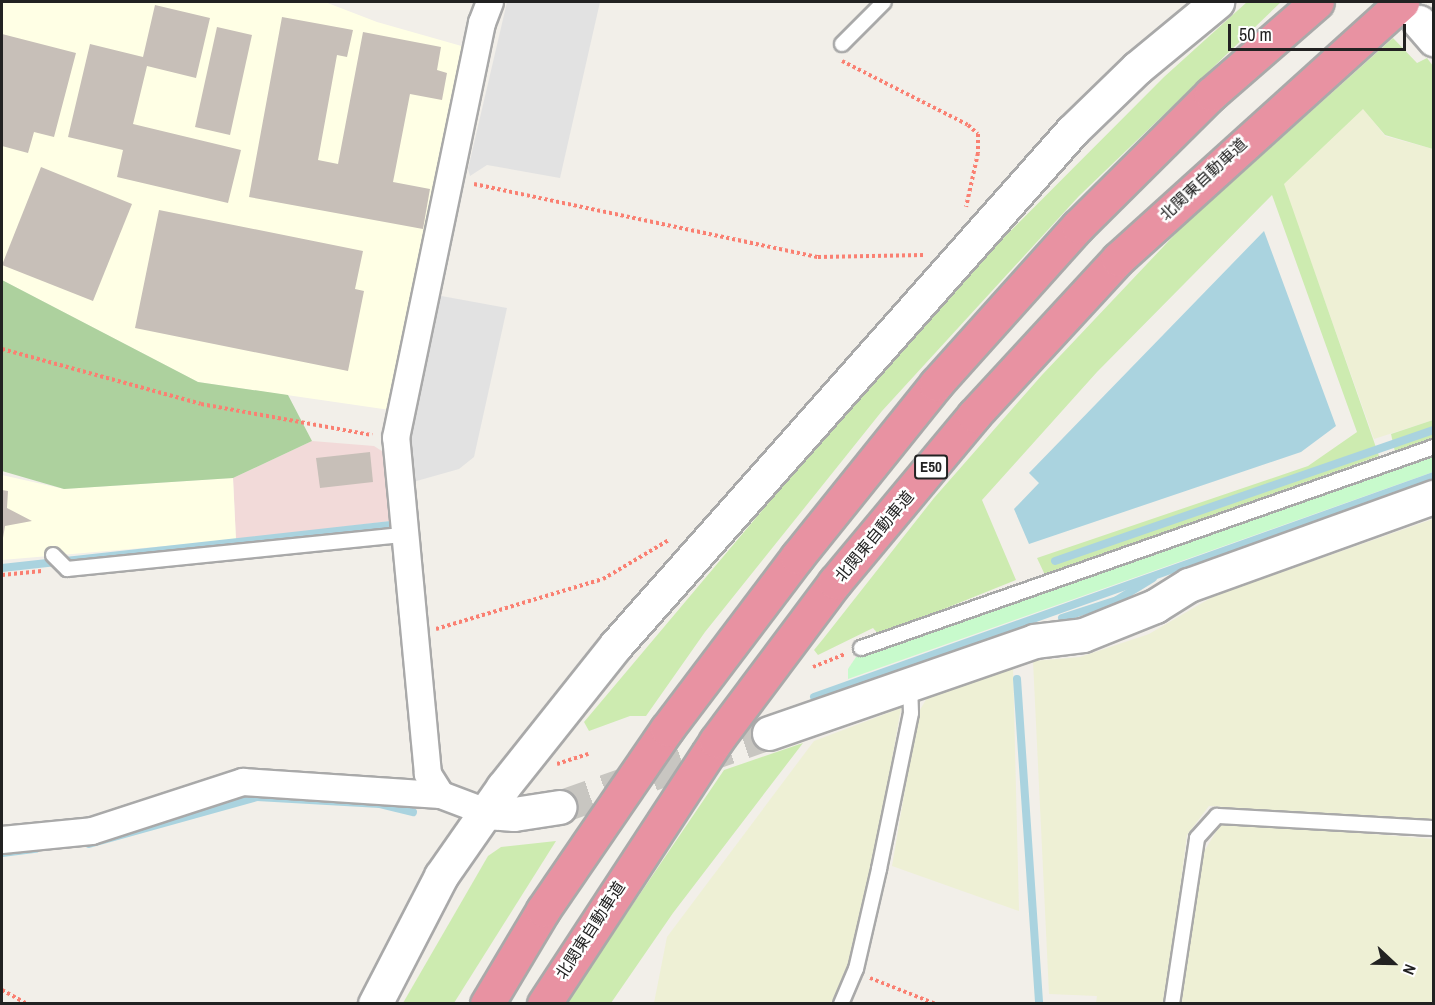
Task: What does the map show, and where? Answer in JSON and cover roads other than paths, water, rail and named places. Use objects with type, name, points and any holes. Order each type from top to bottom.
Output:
[{"type":"highway","points":[[487,1004],[543,910],[667,729],[797,557],[936,384],[1078,226],[1211,94],[1317,2]]},
{"type":"highway","name":"北関東自動車道","points":[[544,1004],[723,731],[836,582],[974,415],[1118,259],[1418,21]]},
{"type":"street","points":[[441,795],[428,774],[396,438],[482,23],[490,2]]},
{"type":"street","points":[[375,1004],[441,876],[486,812],[616,645],[983,229],[1103,99],[1217,2]]},
{"type":"street","points":[[769,733],[910,682],[1034,641],[1083,635],[1155,606],[1188,585],[1434,497]]},
{"type":"street","points":[[2,840],[92,831],[243,782],[441,795],[486,812],[514,814],[560,807]]},
{"type":"lane","points":[[842,44],[884,2]]},
{"type":"lane","points":[[861,648],[1434,447]]},
{"type":"lane","points":[[53,555],[66,568],[404,536]]},
{"type":"lane","points":[[841,1004],[855,972],[911,712],[910,682]]},
{"type":"lane","points":[[1172,1004],[1197,838],[1217,816],[1434,828]]},
{"type":"water","points":[[1264,231],[1336,426],[1301,452],[1029,544],[1014,509],[1039,483],[1029,473]]},
{"type":"waterway","points":[[1055,561],[1434,430]]},
{"type":"waterway","points":[[814,697],[1434,476]]},
{"type":"waterway","points":[[2,568],[389,525]]},
{"type":"waterway","points":[[1062,618],[1117,600],[1153,578]]},
{"type":"waterway","points":[[1017,679],[1039,1004]]},
{"type":"waterway","points":[[89,844],[257,797],[380,804],[413,812]]},
{"type":"waterway","points":[[2,853],[36,849]]},
{"type":"tunnel","points":[[559,807],[769,733]]}]
